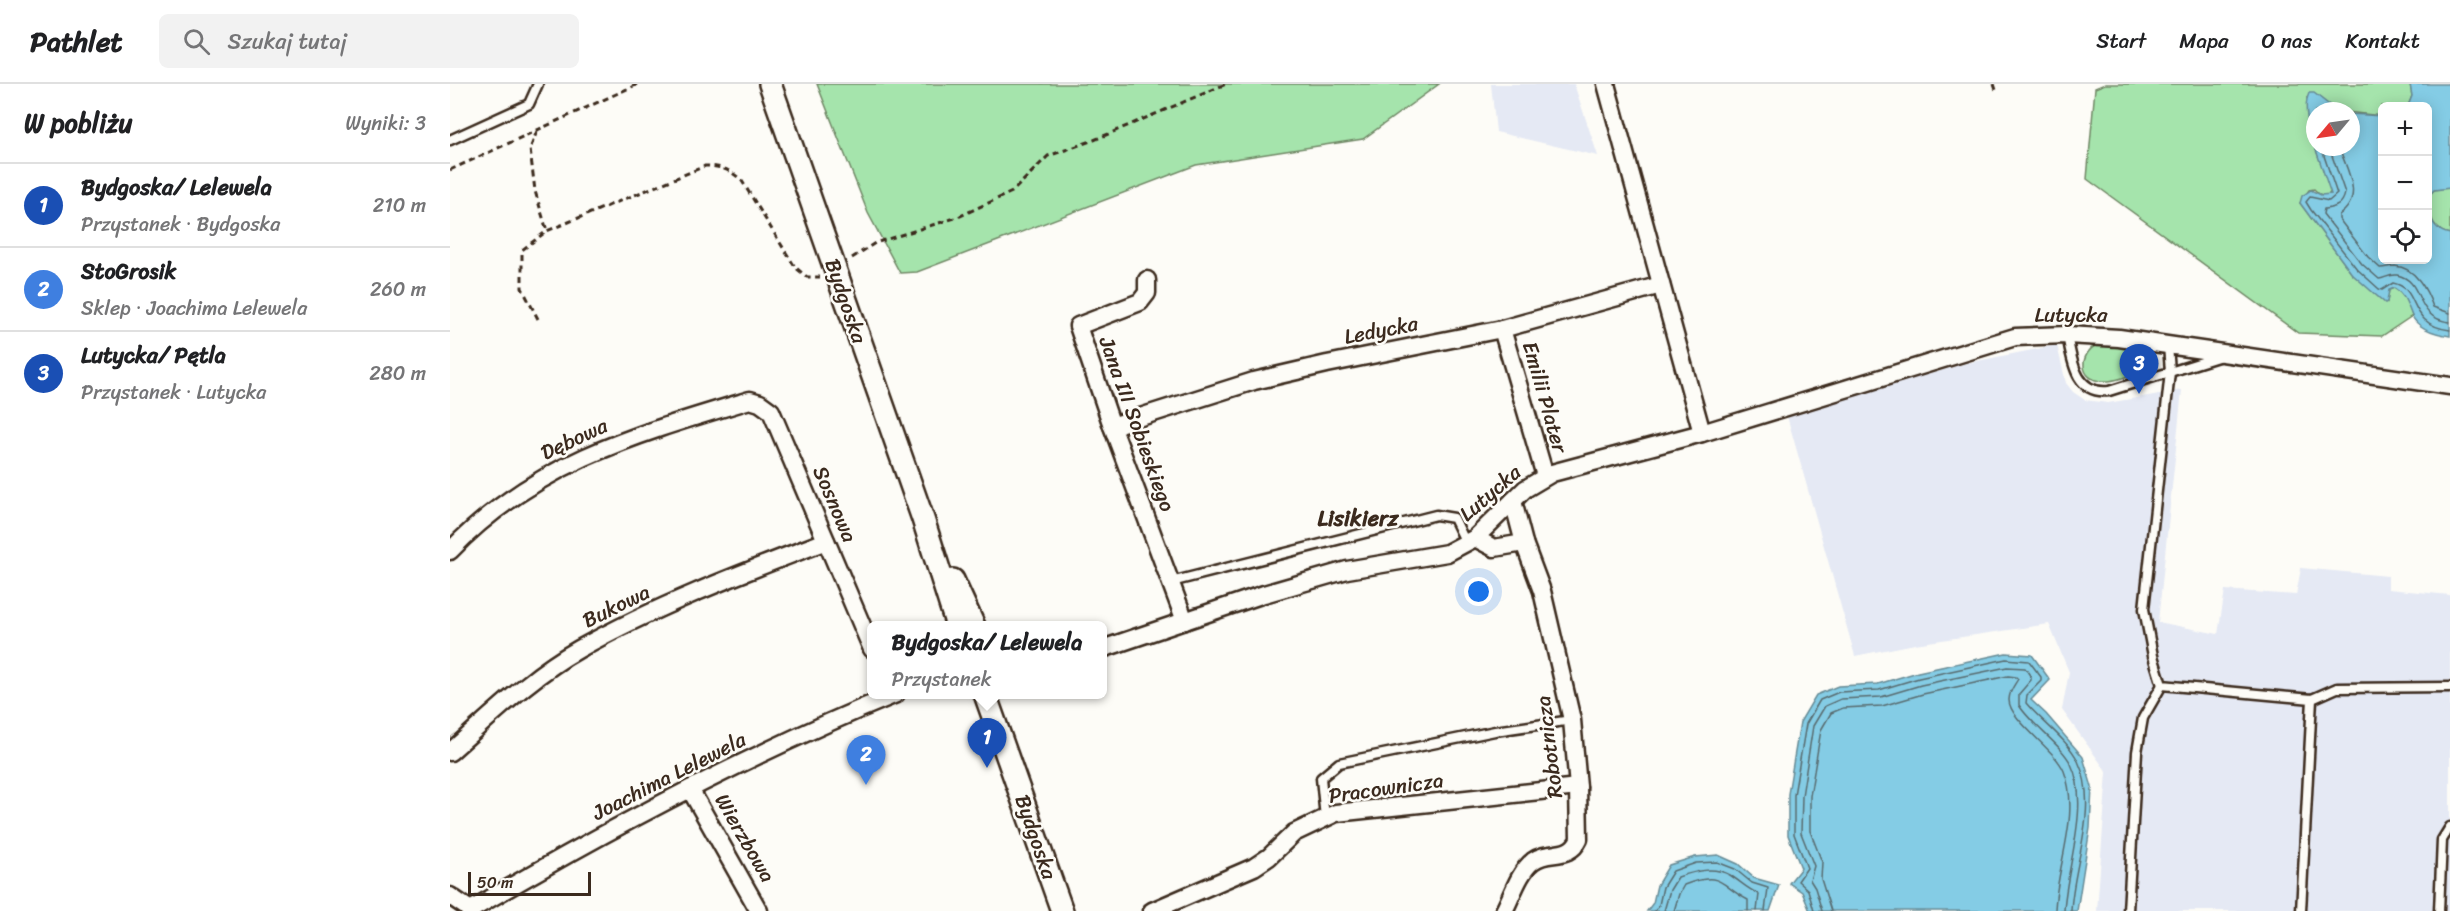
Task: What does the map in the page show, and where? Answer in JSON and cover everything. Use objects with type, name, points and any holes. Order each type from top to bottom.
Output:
[{"type":"street","name":"Bydgoska","points":[[770,84],[923,519],[955,621]]},
{"type":"street","points":[[1606,84],[1702,433]]},
{"type":"street","name":"Jana III Sobieskiego","points":[[1147,280],[1147,293],[1140,302],[1078,326],[1112,426],[1185,621]]},
{"type":"street","name":"Ledycka","points":[[1112,426],[1254,381],[1350,359],[1502,329],[1661,285]]},
{"type":"street","name":"Emilii Plater","points":[[1502,329],[1545,476]]},
{"type":"street","name":"Lutycka","points":[[1107,647],[1264,594],[1347,570],[1447,553],[1471,541],[1530,486],[1545,476],[1702,433],[2015,337],[2067,334],[2120,338],[2450,386]]},
{"type":"street","name":"Sosnowa","points":[[737,404],[750,400],[760,403],[771,411],[867,637]]},
{"type":"street","name":"Dębowa","points":[[450,551],[492,511],[544,477],[573,462],[653,429],[737,404]]},
{"type":"street","name":"Robotnicza","points":[[1504,911],[1525,870],[1533,861],[1544,856],[1562,855],[1576,845],[1579,839],[1578,787],[1572,720],[1542,591],[1524,543],[1513,501]]},
{"type":"street","name":"Bydgoska","points":[[923,519],[972,621]]},
{"type":"street","name":"Bukowa","points":[[450,752],[530,683],[577,650],[713,585],[826,541]]},
{"type":"street","points":[[1471,541],[1494,548],[1524,543]]},
{"type":"street","name":"Joachima Lelewela","points":[[471,910],[690,789],[804,734],[884,699]]},
{"type":"street","name":"Bydgoska","points":[[988,699],[1062,911]]},
{"type":"street","name":"Pracownicza","points":[[1152,911],[1254,867],[1269,857],[1294,832],[1336,813],[1578,787]]},
{"type":"street","name":"Wierzbowa","points":[[690,789],[759,911]]},
{"type":"street","points":[[450,896],[471,910]]},
{"type":"lane","points":[[450,140],[529,104],[538,84]]},
{"type":"lane","points":[[2067,334],[2076,374],[2082,383],[2092,389],[2109,391],[2227,354]]},
{"type":"lane","points":[[2128,911],[2137,752],[2143,718],[2162,685],[2153,656],[2144,609],[2170,372],[2168,345]]},
{"type":"lane","points":[[1171,582],[1436,515],[1454,518],[1471,541]]},
{"type":"lane","points":[[2162,685],[2312,699],[2337,688],[2450,687]]},
{"type":"lane","points":[[2301,911],[2312,699]]},
{"type":"lane","points":[[1325,818],[1321,778],[1339,763],[1495,731],[1572,720]]},
{"type":"lane","points":[[2439,911],[2442,840],[2450,827]]},
{"type":"path","points":[[450,170],[638,84]]},
{"type":"path","points":[[538,319],[522,288],[522,250],[547,231],[705,166],[725,168],[742,181],[783,252],[803,274],[813,278],[835,270],[875,243],[958,217],[1012,192],[1048,156],[1094,140],[1226,84]]},
{"type":"path","points":[[1994,84],[1996,90]]},
{"type":"path","points":[[538,130],[530,149],[535,191],[547,231]]},
{"type":"shaded area","points":[[1491,84],[1574,84],[1598,156],[1496,132]]},
{"type":"shaded area","points":[[2057,345],[2066,383],[2073,392],[2085,400],[2108,403],[2182,390],[2158,622],[2218,634],[2225,590],[2296,595],[2301,568],[2388,576],[2388,589],[2450,595],[2450,911],[2097,911],[2107,772],[2062,710],[2069,672],[2049,624],[1915,644],[1855,656],[1787,416],[1967,363]]},
{"type":"green space","points":[[817,84],[1439,84],[1363,139],[1196,165],[917,272],[900,273],[868,213]]},
{"type":"green space","points":[[2105,84],[2410,84],[2412,96],[2410,102],[2378,102],[2378,116],[2360,114],[2360,102],[2316,102],[2307,98],[2306,156],[2318,156],[2331,191],[2328,196],[2319,194],[2314,189],[2309,190],[2300,203],[2352,274],[2387,302],[2389,290],[2394,288],[2398,290],[2406,300],[2412,316],[2382,336],[2298,333],[2087,179],[2095,88]]},
{"type":"green space","points":[[2450,188],[2450,234],[2439,229],[2432,220],[2432,192]]},
{"type":"green space","points":[[2098,344],[2139,349],[2151,364],[2148,368],[2120,379],[2095,380],[2086,372],[2084,360],[2091,348]]},
{"type":"water","points":[[2410,84],[2450,84],[2450,188],[2432,192],[2432,102],[2410,102],[2412,96]]},
{"type":"water","points":[[2309,93],[2314,93],[2326,102],[2307,102]]},
{"type":"water","points":[[2360,115],[2378,116],[2378,264],[2432,264],[2432,220],[2442,231],[2450,234],[2450,336],[2423,328],[2415,321],[2404,297],[2394,288],[2389,290],[2385,303],[2352,274],[2300,203],[2302,196],[2311,190],[2321,195],[2331,194],[2318,156],[2360,156]]},
{"type":"water","points":[[2006,653],[2032,655],[2050,680],[2031,700],[2083,757],[2092,787],[2090,828],[2077,911],[1810,911],[1802,892],[1789,883],[1801,868],[1788,835],[1788,794],[1800,722],[1816,695],[1838,686],[1878,684],[1918,672]]},
{"type":"water","points":[[1718,855],[1738,864],[1754,878],[1779,885],[1770,911],[1647,911],[1653,903],[1657,885],[1669,865],[1695,857]]},
{"type":"place","name":"Lutycka/ Pętla","points":[[2139,394]]},
{"type":"place","name":"Bydgoska/ Lelewela","points":[[987,768]]},
{"type":"place","name":"StoGrosik","points":[[866,785]]},
{"type":"district","name":"Lisikierz","points":[[1358,518]]}]
